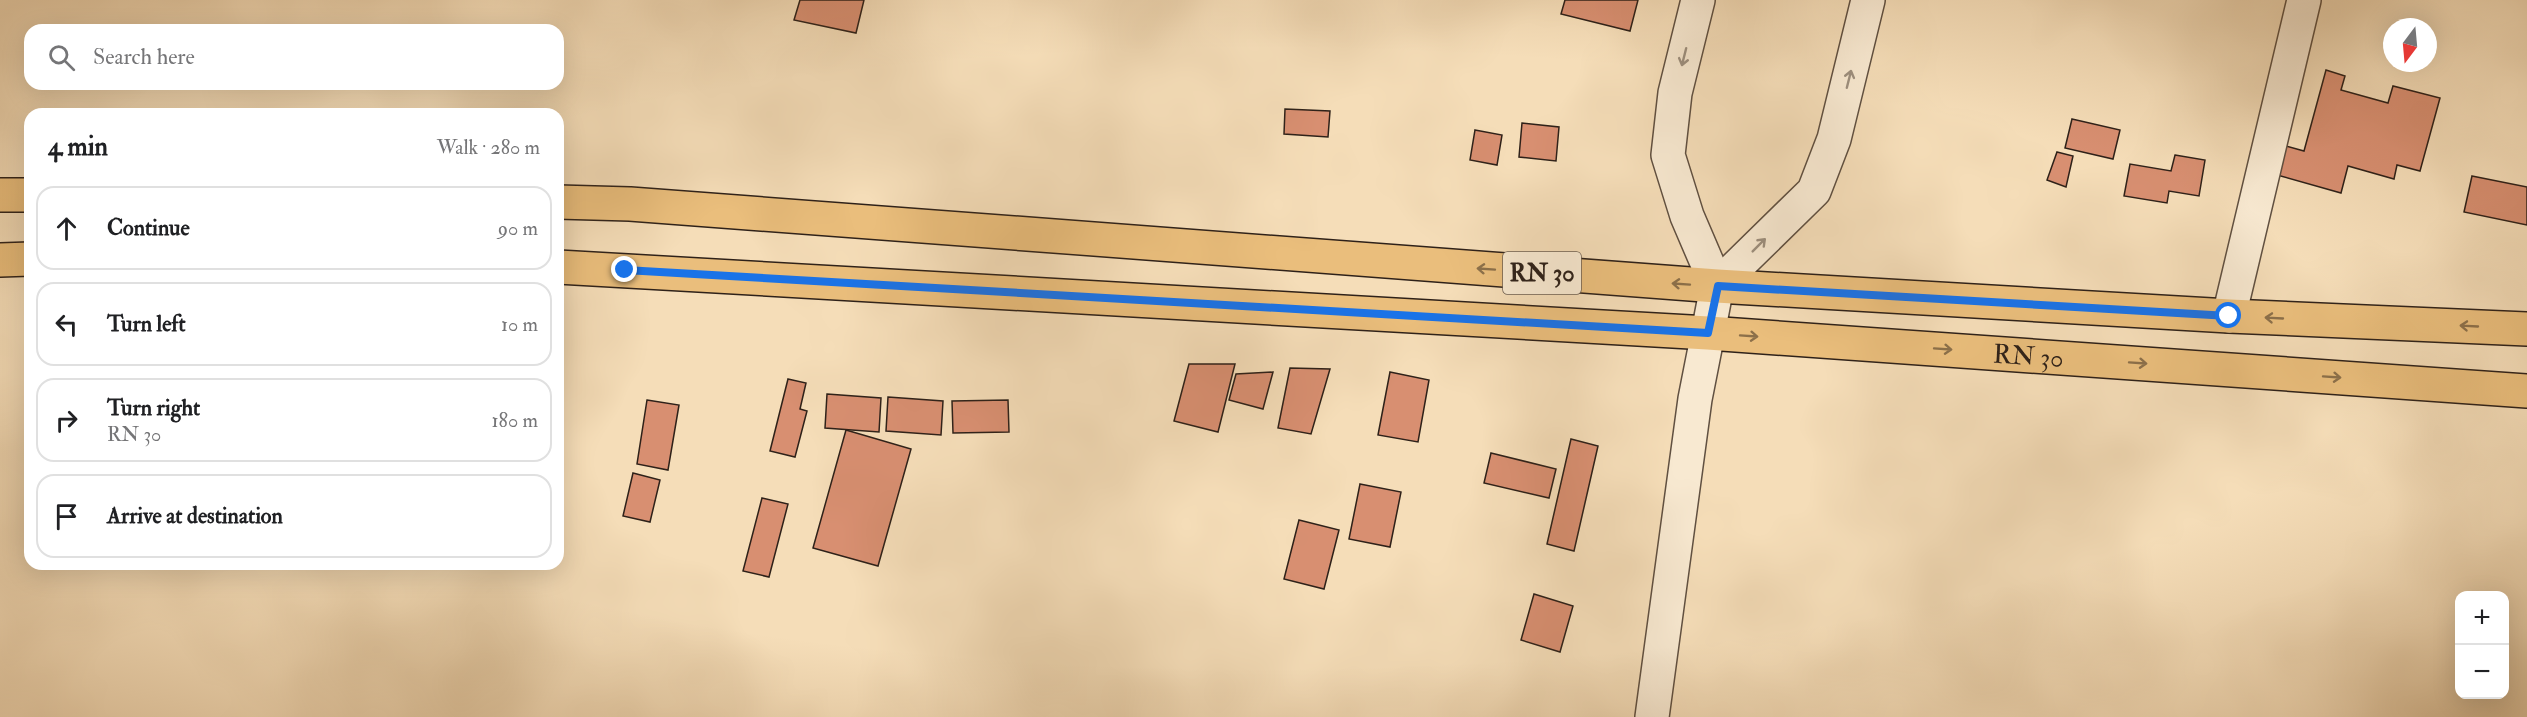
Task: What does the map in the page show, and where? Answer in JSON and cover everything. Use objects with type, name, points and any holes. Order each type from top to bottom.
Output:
[{"type":"main road","points":[[0,195],[24,195]]},
{"type":"main road","name":"RN 30","points":[[564,202],[630,204],[1718,286],[2229,316],[2527,329]]},
{"type":"main road","points":[[0,260],[24,259]]},
{"type":"main road","name":"RN 30","points":[[564,267],[1708,333],[2527,391]]},
{"type":"street","points":[[1698,0],[1675,93],[1668,155],[1687,216],[1718,286]]},
{"type":"street","points":[[1652,717],[1695,399],[1718,286],[1814,191],[1834,139],[1868,0]]},
{"type":"street","points":[[2229,316],[2304,0]]},
{"type":"building","points":[[800,0],[864,0],[856,33],[794,20]]},
{"type":"building","points":[[1565,0],[1638,0],[1630,31],[1561,14]]},
{"type":"building","points":[[2326,70],[2345,76],[2341,90],[2388,103],[2393,86],[2440,98],[2420,171],[2397,165],[2394,179],[2348,166],[2341,193],[2277,175],[2286,146],[2304,151]]},
{"type":"building","points":[[1285,109],[1330,111],[1328,137],[1284,134]]},
{"type":"building","points":[[2072,119],[2120,130],[2113,159],[2065,148]]},
{"type":"building","points":[[1522,123],[1559,127],[1556,161],[1519,157]]},
{"type":"building","points":[[1475,130],[1502,135],[1497,165],[1470,160]]},
{"type":"building","points":[[2057,152],[2073,156],[2066,187],[2047,180]]},
{"type":"building","points":[[2175,155],[2205,160],[2199,196],[2169,191],[2167,203],[2124,196],[2130,164],[2171,171]]},
{"type":"building","points":[[2472,176],[2527,187],[2527,225],[2464,212]]},
{"type":"building","points":[[1189,364],[1235,364],[1218,432],[1174,421]]},
{"type":"building","points":[[1290,368],[1330,369],[1311,434],[1278,428]]},
{"type":"building","points":[[1273,372],[1263,409],[1229,400],[1236,374]]},
{"type":"building","points":[[1390,372],[1429,380],[1418,442],[1378,435]]},
{"type":"building","points":[[788,379],[806,383],[800,409],[807,411],[795,457],[770,451]]},
{"type":"building","points":[[827,394],[881,398],[879,432],[825,428]]},
{"type":"building","points":[[888,397],[943,401],[941,435],[886,431]]},
{"type":"building","points":[[647,400],[679,405],[668,470],[637,464]]},
{"type":"building","points":[[1008,400],[1009,432],[953,433],[952,401]]},
{"type":"building","points":[[846,430],[911,449],[878,566],[813,548]]},
{"type":"building","points":[[1571,439],[1598,446],[1574,551],[1547,544]]},
{"type":"building","points":[[1491,453],[1556,469],[1549,498],[1484,483]]},
{"type":"building","points":[[633,473],[660,480],[650,522],[623,516]]},
{"type":"building","points":[[1360,484],[1401,492],[1390,547],[1349,539]]},
{"type":"building","points":[[762,498],[788,504],[769,577],[743,571]]},
{"type":"building","points":[[1299,520],[1339,530],[1324,589],[1284,579]]},
{"type":"building","points":[[1534,594],[1573,606],[1560,652],[1521,640]]},
{"type":"route","points":[[625,270],[1708,333],[1718,286],[2229,316]]}]
